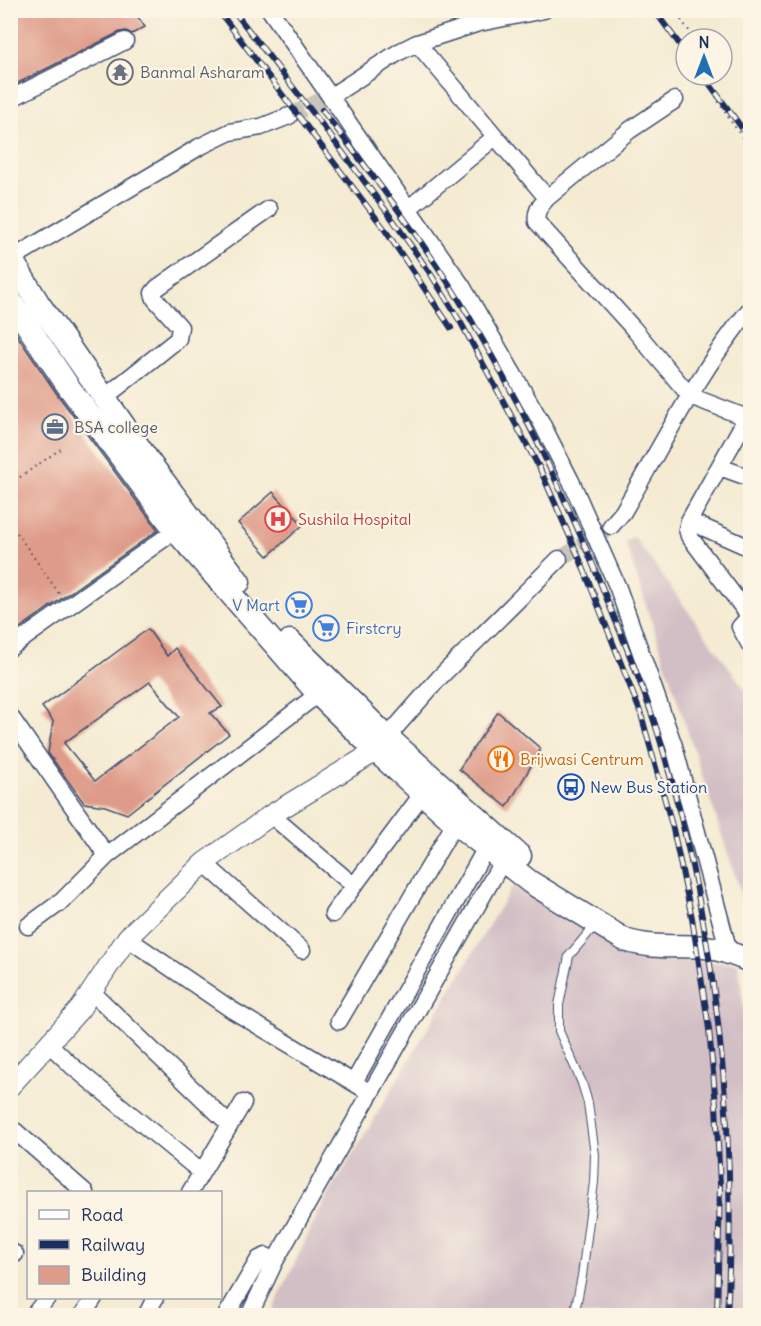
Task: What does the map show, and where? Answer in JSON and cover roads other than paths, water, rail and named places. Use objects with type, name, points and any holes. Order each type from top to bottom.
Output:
[{"type":"main road","points":[[11,258],[39,304],[104,398],[183,525],[231,572],[423,793],[455,823],[500,852],[668,947]]},
{"type":"main road","points":[[14,313],[68,386],[318,694],[381,744],[538,888],[625,940],[639,945],[706,947],[729,952],[750,961]]},
{"type":"street","points":[[270,10],[462,286],[540,420],[598,543],[625,608],[674,746],[729,952]]},
{"type":"street","points":[[336,93],[417,43],[479,23],[544,10]]},
{"type":"street","points":[[10,99],[125,40]]},
{"type":"street","points":[[417,43],[547,198]]},
{"type":"street","points":[[675,100],[630,130],[547,198],[538,208],[536,215],[540,227],[632,327],[690,396],[748,418],[689,521],[687,529],[689,537],[750,616],[740,627],[750,645]]},
{"type":"street","points":[[11,258],[199,147],[230,132],[261,127],[289,117]]},
{"type":"street","points":[[408,209],[495,137]]},
{"type":"street","points":[[104,398],[178,339],[180,327],[155,299],[153,293],[157,288],[269,209]]},
{"type":"street","points":[[611,526],[623,512],[718,350],[748,318]]},
{"type":"street","points":[[720,467],[750,478]]},
{"type":"street","points":[[689,521],[750,548]]},
{"type":"street","points":[[10,648],[183,525]]},
{"type":"street","points":[[10,1086],[80,1009],[127,938],[204,863],[381,744],[440,677],[559,559]]},
{"type":"street","points":[[28,926],[62,901],[107,856],[318,694]]},
{"type":"street","points":[[10,716],[107,856]]},
{"type":"street","points":[[333,914],[423,793]]},
{"type":"street","points":[[271,816],[353,885]]},
{"type":"street","points":[[339,1021],[455,823]]},
{"type":"street","points":[[354,1082],[500,852]]},
{"type":"street","points":[[249,1316],[274,1261],[370,1093],[500,852]]},
{"type":"street","points":[[204,863],[302,950]]},
{"type":"street","points":[[127,938],[232,1010],[370,1093]]},
{"type":"street","points":[[91,991],[230,1125]]},
{"type":"street","points":[[48,1043],[72,1066],[201,1172]]},
{"type":"street","points":[[191,1191],[243,1103]]},
{"type":"street","points":[[15,1131],[84,1191]]},
{"type":"street","points":[[227,1314],[259,1259],[266,1256],[274,1261]]},
{"type":"street","points":[[33,1316],[46,1299]]},
{"type":"street","points":[[82,1316],[93,1299]]},
{"type":"street","points":[[146,1316],[154,1299]]},
{"type":"lane","points":[[574,1316],[582,1276],[594,1182],[595,1155],[588,1103],[582,1083],[559,1030],[559,1005],[569,956],[597,924]]},
{"type":"tunnel","points":[[289,116],[336,93]]},
{"type":"tunnel","points":[[559,559],[611,526]]},
{"type":"railway","points":[[218,10],[383,227],[451,328]]},
{"type":"railway","points":[[233,10],[393,220],[461,323],[540,469],[581,562],[641,714],[673,829],[692,918],[709,1029],[720,1185],[717,1316]]},
{"type":"railway","points":[[654,10],[674,37]]},
{"type":"railway","points":[[712,87],[750,139]]},
{"type":"railway","points":[[322,110],[418,238],[491,353],[547,462],[581,536],[644,691],[679,810],[695,881],[718,1025],[729,1170],[730,1243],[727,1316]]},
{"type":"place","name":"Banmal Asharam","points":[[120,72]]},
{"type":"place","name":"BSA college","points":[[55,427]]},
{"type":"place","name":"Sushila Hospital","points":[[278,519]]},
{"type":"place","name":"V Mart","points":[[299,605]]},
{"type":"place","name":"Firstcry","points":[[326,628]]},
{"type":"place","name":"Brijwasi Centrum","points":[[501,759]]},
{"type":"place","name":"New Bus Station","points":[[571,787]]}]
